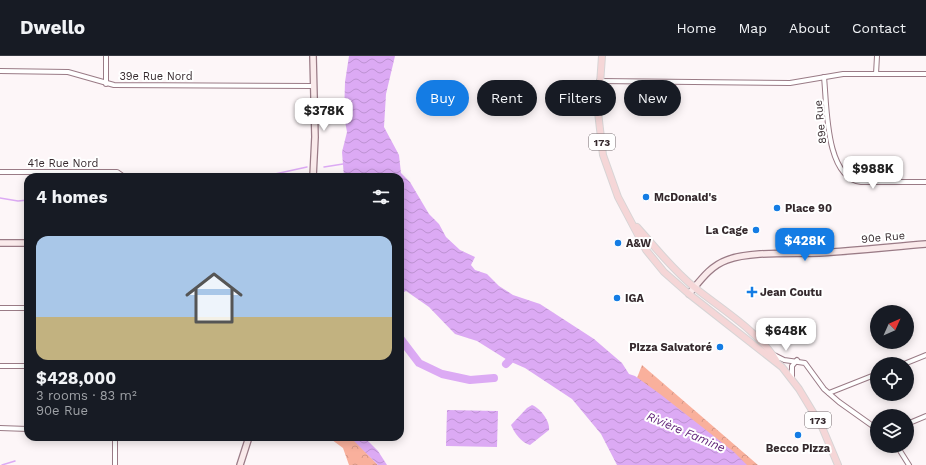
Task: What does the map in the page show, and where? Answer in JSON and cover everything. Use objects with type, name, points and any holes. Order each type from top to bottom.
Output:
[{"type":"main road","name":"173","points":[[599,80],[602,56]]},
{"type":"main road","name":"173","points":[[598,116],[603,155],[618,197],[646,250],[664,272],[689,294],[740,335],[776,361],[792,378],[822,427],[838,465]]},
{"type":"main road","name":"173","points":[[632,221],[667,263],[753,335],[772,354],[776,361]]},
{"type":"street","points":[[106,56],[106,84]]},
{"type":"street","points":[[313,56],[315,137],[313,173]]},
{"type":"street","points":[[876,56],[876,74]]},
{"type":"street","name":"39e Rue Nord","points":[[0,71],[68,72],[106,84],[131,86],[313,86]]},
{"type":"street","points":[[616,81],[790,83],[843,74],[926,74]]},
{"type":"street","name":"89e Rue","points":[[824,77],[832,150],[838,163],[848,178],[853,181],[860,182],[926,182]]},
{"type":"street","name":"41e Rue Nord","points":[[0,172],[118,173]]},
{"type":"street","points":[[0,243],[24,244]]},
{"type":"street","name":"90e Rue","points":[[689,294],[705,274],[713,268],[727,260],[745,256],[829,252],[926,244]]},
{"type":"street","points":[[0,308],[24,308]]},
{"type":"street","points":[[772,354],[784,360],[797,360],[805,363],[818,382],[829,393],[870,424]]},
{"type":"street","points":[[914,360],[926,356]]},
{"type":"street","points":[[792,378],[792,366],[797,360]]},
{"type":"street","points":[[0,366],[24,366]]},
{"type":"street","points":[[829,393],[870,377]]},
{"type":"street","points":[[914,421],[926,416]]},
{"type":"street","points":[[0,428],[24,429]]},
{"type":"street","points":[[115,441],[115,465]]},
{"type":"street","points":[[240,465],[248,441]]},
{"type":"street","points":[[901,453],[909,465]]},
{"type":"green space","points":[[642,365],[758,465],[746,465],[637,378]]},
{"type":"green space","points":[[333,441],[355,441],[378,465],[349,465],[343,448]]},
{"type":"water","points":[[349,56],[395,56],[386,94],[384,127],[399,155],[401,173],[344,173],[342,152],[347,132],[344,116],[345,82]]},
{"type":"water","name":"Rivière Famine","points":[[404,176],[410,182],[429,214],[439,224],[446,237],[460,250],[475,257],[471,265],[475,270],[487,274],[499,286],[513,295],[540,304],[594,339],[622,363],[629,374],[635,376],[660,394],[734,452],[747,465],[617,465],[601,434],[572,399],[525,368],[509,361],[477,341],[455,334],[429,307],[406,291],[404,292]]},
{"type":"water","points":[[532,405],[539,409],[544,416],[548,423],[549,430],[530,445],[524,442],[514,432],[511,425],[527,408]]},
{"type":"water","points":[[447,410],[498,411],[497,447],[446,446]]},
{"type":"water","points":[[354,441],[368,441],[378,451],[387,465],[378,465]]},
{"type":"waterway","points":[[324,167],[343,164]]},
{"type":"waterway","points":[[280,173],[307,167]]},
{"type":"waterway","points":[[0,198],[24,200]]},
{"type":"waterway","points":[[404,343],[419,363],[442,374],[470,380],[494,378]]},
{"type":"waterway","points":[[506,364],[509,361]]},
{"type":"waterway","points":[[2,465],[15,461]]},
{"type":"place","name":"McDonald's","points":[[646,197]]},
{"type":"place","name":"Place 90","points":[[777,208]]},
{"type":"place","name":"La Cage","points":[[756,230]]},
{"type":"place","name":"A&W","points":[[618,243]]},
{"type":"place","name":"Jean Coutu","points":[[752,292]]},
{"type":"place","name":"IGA","points":[[617,298]]},
{"type":"place","name":"Pizza Salvatoré","points":[[720,347]]},
{"type":"place","name":"Becco Pizza","points":[[798,435]]}]
